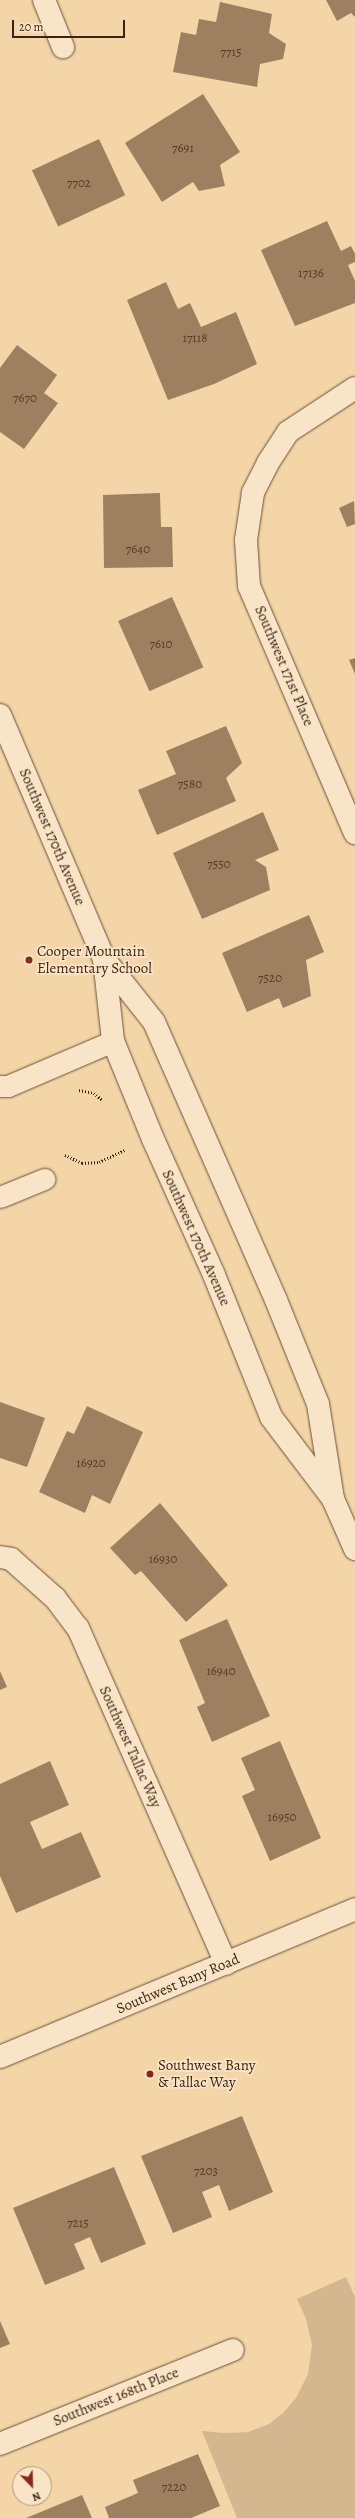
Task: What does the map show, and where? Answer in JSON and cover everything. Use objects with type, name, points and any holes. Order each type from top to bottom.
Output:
[{"type":"main road","points":[[44,0],[63,47]]},
{"type":"main road","name":"Southwest 171st Place","points":[[353,824],[249,586],[246,540],[254,493],[268,464],[288,432],[355,388]]},
{"type":"main road","name":"Southwest 170th Avenue","points":[[0,715],[104,959],[154,1022],[276,1300],[318,1404],[333,1499]]},
{"type":"main road","name":"Southwest 170th Avenue","points":[[104,959],[113,1041],[152,1139],[214,1275],[271,1417],[333,1499],[355,1549]]},
{"type":"main road","name":"Southwest Tallac Way","points":[[0,1557],[10,1559],[55,1598],[78,1628],[226,1964]]},
{"type":"main road","name":"Southwest Bany Road","points":[[0,2057],[355,1909]]},
{"type":"main road","name":"Southwest 168th Place","points":[[0,2444],[233,2350]]},
{"type":"lane","points":[[0,1086],[8,1086],[113,1041]]},
{"type":"lane","points":[[0,1197],[44,1179]]},
{"type":"path","points":[[72,1092],[78,1089],[94,1093],[106,1104]]},
{"type":"path","points":[[58,1152],[82,1163],[99,1162],[152,1139]]},
{"type":"path","points":[[122,1143],[125,1150]]},
{"type":"shaded area","points":[[346,2277],[355,2297],[355,2518],[237,2518],[202,2431],[225,2433],[248,2432],[269,2424],[284,2412],[296,2398],[308,2374],[312,2345],[306,2319],[297,2299]]},
{"type":"building","points":[[326,0],[355,0],[355,17],[351,13],[337,21]]},
{"type":"building","points":[[220,2],[272,14],[269,33],[286,44],[283,59],[260,64],[257,87],[173,72],[181,32],[196,35],[199,19],[216,22]]},
{"type":"building","points":[[203,94],[240,152],[220,165],[225,186],[199,191],[193,182],[162,202],[125,143]]},
{"type":"building","points":[[99,139],[125,195],[58,226],[32,170]]},
{"type":"building","points":[[327,221],[341,251],[351,246],[355,254],[355,262],[348,265],[355,281],[355,303],[295,326],[261,250]]},
{"type":"building","points":[[166,282],[178,309],[190,303],[201,327],[236,312],[257,364],[214,384],[168,400],[127,300]]},
{"type":"building","points":[[17,345],[57,375],[44,393],[58,403],[24,449],[0,432],[0,368]]},
{"type":"building","points":[[160,493],[161,527],[172,527],[173,567],[104,568],[103,495]]},
{"type":"building","points":[[354,501],[355,524],[347,527],[339,508]]},
{"type":"building","points":[[172,597],[203,667],[149,691],[118,621]]},
{"type":"building","points":[[355,658],[355,674],[349,660]]},
{"type":"building","points":[[226,726],[242,763],[226,778],[236,801],[157,835],[138,790],[176,774],[166,751]]},
{"type":"building","points":[[263,812],[279,850],[255,860],[266,867],[270,890],[202,919],[173,853]]},
{"type":"building","points":[[309,915],[324,952],[306,960],[311,996],[283,1008],[279,998],[247,1012],[222,953]]},
{"type":"building","points":[[0,1402],[45,1418],[27,1467],[0,1458]]},
{"type":"building","points":[[87,1406],[143,1432],[110,1504],[92,1495],[85,1513],[39,1492],[67,1431],[74,1434]]},
{"type":"building","points":[[160,1503],[228,1585],[186,1622],[141,1571],[135,1575],[110,1548]]},
{"type":"building","points":[[227,1619],[270,1716],[212,1742],[197,1707],[205,1703],[179,1640]]},
{"type":"building","points":[[0,1671],[7,1687],[0,1690]]},
{"type":"building","points":[[280,1741],[321,1838],[270,1861],[242,1796],[255,1790],[241,1758]]},
{"type":"building","points":[[50,1761],[69,1805],[30,1822],[42,1849],[81,1832],[101,1877],[16,1913],[0,1876],[0,1784]]},
{"type":"building","points":[[242,2116],[273,2192],[229,2211],[219,2185],[202,2192],[212,2217],[173,2233],[141,2156]]},
{"type":"building","points":[[114,2167],[146,2244],[101,2263],[90,2237],[74,2244],[85,2269],[45,2285],[13,2208]]},
{"type":"building","points":[[0,2321],[10,2344],[0,2348]]},
{"type":"building","points":[[198,2454],[220,2506],[191,2518],[109,2518],[105,2507],[138,2493],[133,2480]]},
{"type":"building","points":[[82,2495],[92,2518],[26,2518]]},
{"type":"place","name":"Cooper Mountain Elementary School","points":[[29,960]]},
{"type":"place","name":"Southwest Bany & Tallac Way","points":[[150,2074]]}]
